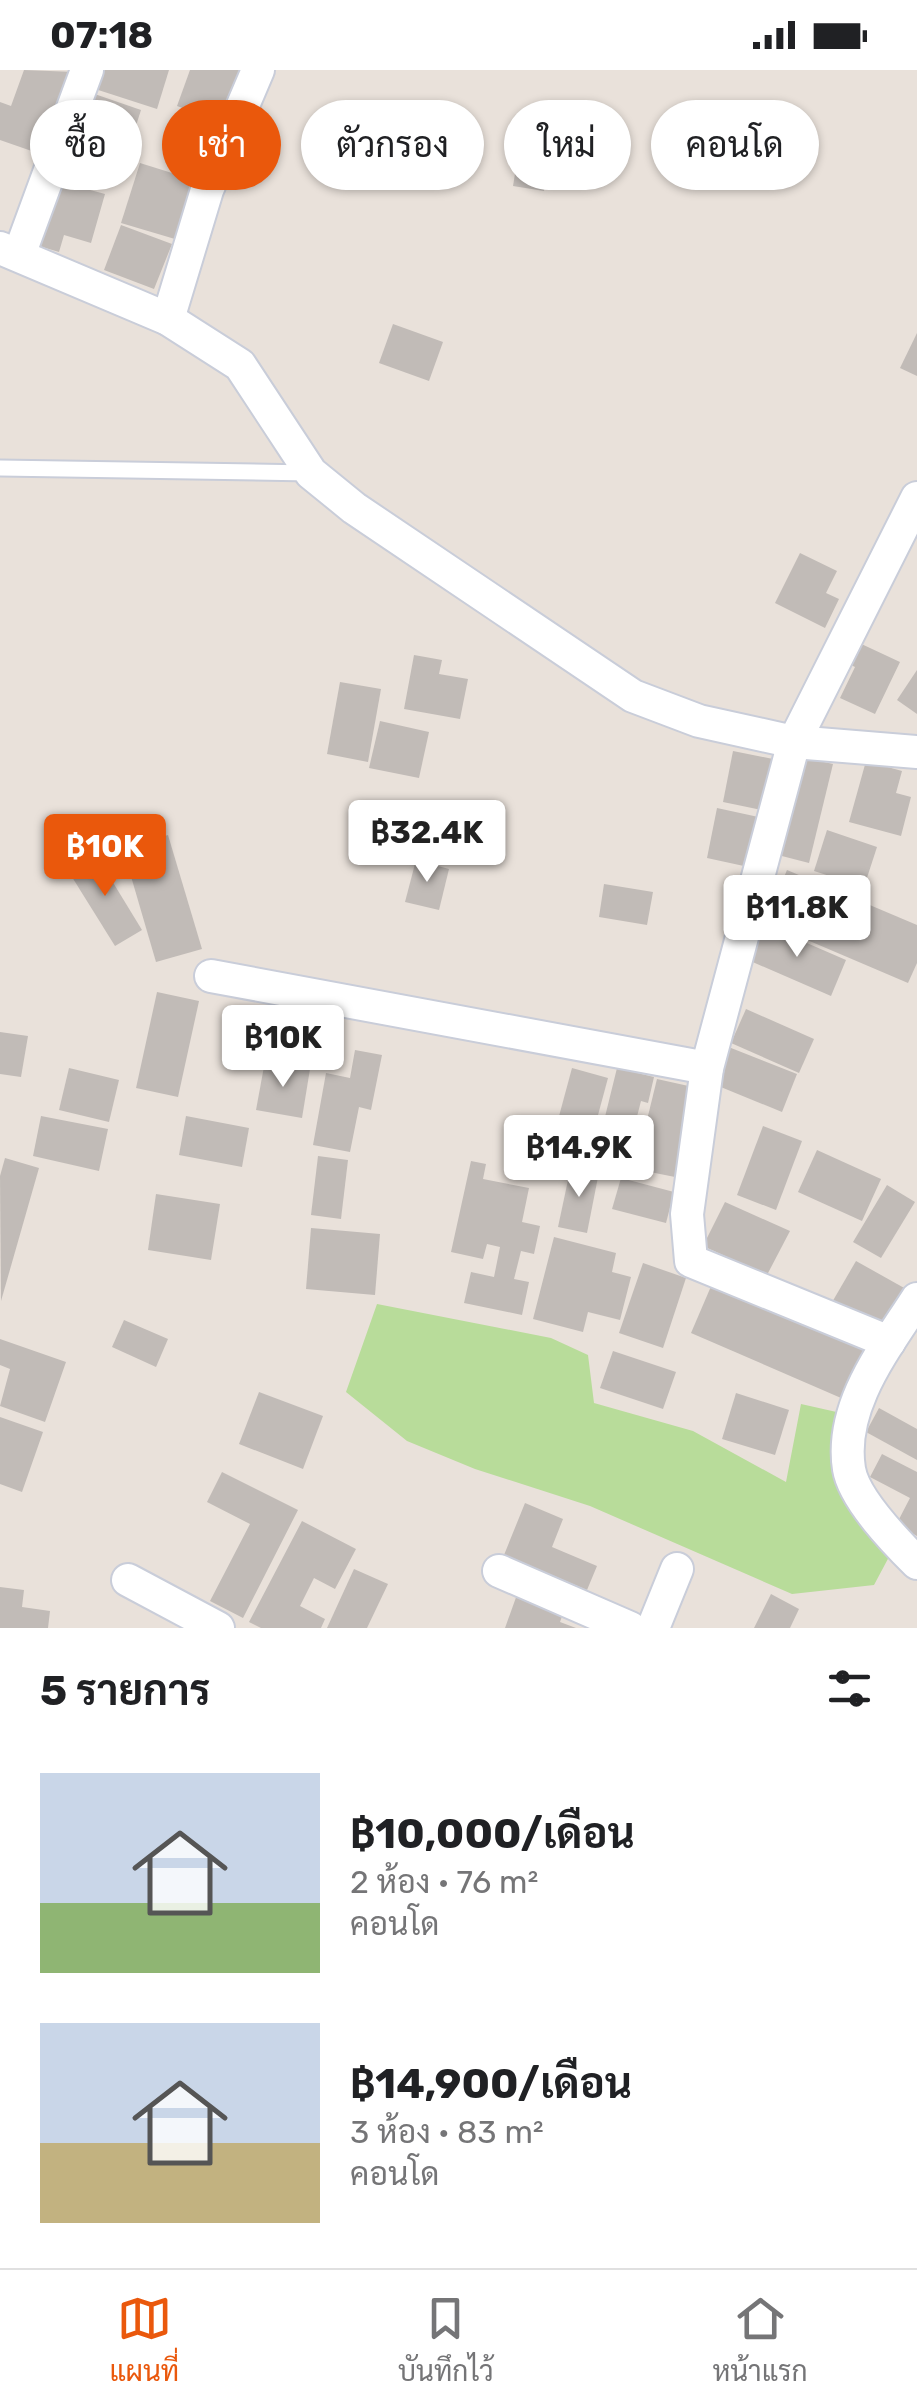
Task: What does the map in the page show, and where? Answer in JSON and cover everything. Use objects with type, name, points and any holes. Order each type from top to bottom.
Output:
[{"type":"street","points":[[86,70],[10,252],[168,319],[240,365],[310,473],[354,508],[633,696],[699,721],[794,742],[917,752]]},
{"type":"street","points":[[168,319],[207,190],[258,70]]},
{"type":"street","points":[[889,1342],[692,1261],[686,1214],[708,1068],[794,742],[917,498]]},
{"type":"street","points":[[211,976],[708,1068]]},
{"type":"street","points":[[917,1299],[853,1408],[849,1471],[884,1531],[917,1563]]},
{"type":"street","points":[[653,1628],[677,1568]]},
{"type":"street","points":[[499,1571],[630,1628]]},
{"type":"street","points":[[128,1580],[218,1628]]},
{"type":"lane","points":[[0,468],[310,473]]},
{"type":"green space","points":[[377,1304],[551,1338],[588,1355],[594,1403],[693,1431],[786,1482],[801,1404],[841,1413],[890,1555],[874,1585],[792,1594],[590,1506],[475,1469],[407,1441],[346,1392]]},
{"type":"building","points":[[24,70],[75,72],[65,100],[30,100],[30,150],[0,140],[0,102],[11,106]]},
{"type":"building","points":[[98,70],[169,70],[157,109],[142,104],[142,100],[129,100],[92,88]]},
{"type":"building","points":[[190,70],[240,70],[229,100],[179,100]]},
{"type":"building","points":[[86,91],[112,100],[83,100]]},
{"type":"building","points":[[142,164],[162,170],[162,190],[202,190],[185,242],[121,223],[131,190],[142,190]]},
{"type":"building","points":[[55,190],[105,194],[91,243],[64,235],[59,252],[39,246]]},
{"type":"building","points":[[121,225],[172,244],[154,289],[104,270]]},
{"type":"building","points":[[393,324],[443,342],[429,381],[379,363]]},
{"type":"building","points":[[917,333],[917,376],[900,368]]},
{"type":"building","points":[[800,553],[837,571],[826,593],[839,599],[825,628],[775,603]]},
{"type":"building","points":[[855,641],[900,662],[875,714],[840,698],[855,667],[845,662]]},
{"type":"building","points":[[414,655],[442,660],[439,674],[468,679],[460,719],[404,709]]},
{"type":"building","points":[[917,670],[917,714],[897,700]]},
{"type":"building","points":[[340,682],[381,689],[368,762],[327,754]]},
{"type":"building","points":[[380,721],[429,732],[419,778],[369,768]]},
{"type":"building","points":[[733,751],[778,760],[767,811],[723,802]]},
{"type":"building","points":[[801,757],[833,764],[809,863],[778,855]]},
{"type":"building","points":[[866,761],[902,771],[896,793],[911,797],[901,836],[849,822]]},
{"type":"building","points":[[717,808],[763,818],[753,868],[707,858]]},
{"type":"building","points":[[381,809],[407,815],[399,856],[372,851]]},
{"type":"building","points":[[827,830],[877,847],[864,887],[814,871]]},
{"type":"building","points":[[168,835],[202,949],[156,962],[123,849]]},
{"type":"building","points":[[95,853],[142,930],[115,946],[67,869]]},
{"type":"building","points":[[416,860],[449,869],[439,910],[405,902]]},
{"type":"building","points":[[787,870],[917,925],[917,963],[908,983],[765,922]]},
{"type":"building","points":[[604,884],[653,892],[647,925],[599,917]]},
{"type":"building","points":[[763,924],[846,960],[831,996],[748,960]]},
{"type":"building","points":[[157,992],[199,1001],[178,1097],[136,1088]]},
{"type":"building","points":[[271,1009],[332,1020],[325,1060],[263,1049]]},
{"type":"building","points":[[746,1009],[814,1039],[799,1073],[731,1043]]},
{"type":"building","points":[[0,1032],[28,1036],[21,1077],[0,1074]]},
{"type":"building","points":[[726,1046],[797,1074],[782,1112],[711,1083]]},
{"type":"building","points":[[355,1050],[382,1055],[371,1110],[359,1107],[350,1152],[313,1145],[326,1073],[350,1078]]},
{"type":"building","points":[[265,1061],[310,1069],[302,1118],[256,1110]]},
{"type":"building","points":[[69,1068],[119,1080],[109,1122],[59,1110]]},
{"type":"building","points":[[572,1068],[608,1078],[591,1141],[555,1131]]},
{"type":"building","points":[[617,1068],[654,1077],[648,1103],[641,1101],[631,1140],[601,1133]]},
{"type":"building","points":[[657,1079],[693,1087],[675,1177],[635,1169]]},
{"type":"building","points":[[41,1116],[108,1129],[99,1171],[33,1156]]},
{"type":"building","points":[[186,1116],[249,1128],[242,1167],[179,1155]]},
{"type":"building","points":[[763,1126],[802,1141],[776,1210],[737,1195]]},
{"type":"building","points":[[817,1150],[881,1179],[862,1221],[798,1192]]},
{"type":"building","points":[[318,1156],[348,1160],[341,1219],[311,1215]]},
{"type":"building","points":[[5,1158],[39,1168],[1,1301],[0,1176]]},
{"type":"building","points":[[471,1161],[486,1164],[483,1179],[529,1188],[522,1222],[540,1226],[534,1254],[521,1251],[514,1279],[529,1282],[522,1315],[464,1303],[471,1272],[494,1277],[500,1247],[487,1244],[483,1259],[451,1252]]},
{"type":"building","points":[[571,1166],[599,1172],[587,1233],[558,1227]]},
{"type":"building","points":[[621,1178],[674,1192],[666,1223],[612,1209]]},
{"type":"building","points":[[887,1185],[915,1202],[881,1258],[853,1242]]},
{"type":"building","points":[[156,1194],[220,1204],[211,1260],[148,1250]]},
{"type":"building","points":[[725,1202],[790,1231],[767,1275],[703,1246]]},
{"type":"building","points":[[311,1228],[380,1234],[375,1295],[306,1289]]},
{"type":"building","points":[[554,1237],[616,1253],[612,1272],[631,1277],[620,1320],[588,1312],[583,1332],[533,1319]]},
{"type":"building","points":[[856,1261],[906,1289],[881,1332],[831,1304]]},
{"type":"building","points":[[643,1263],[686,1278],[663,1348],[619,1333]]},
{"type":"building","points":[[712,1284],[869,1352],[848,1401],[691,1333]]},
{"type":"building","points":[[124,1320],[168,1339],[156,1367],[112,1347]]},
{"type":"building","points":[[0,1339],[66,1362],[45,1422],[0,1406],[10,1369],[0,1365]]},
{"type":"building","points":[[613,1351],[676,1372],[663,1409],[600,1388]]},
{"type":"building","points":[[259,1392],[323,1416],[303,1469],[239,1444]]},
{"type":"building","points":[[736,1393],[789,1410],[775,1455],[722,1439]]},
{"type":"building","points":[[879,1408],[917,1429],[917,1460],[866,1432]]},
{"type":"building","points":[[0,1417],[43,1432],[22,1492],[0,1484]]},
{"type":"building","points":[[882,1454],[917,1472],[917,1536],[896,1525],[910,1498],[870,1477]]},
{"type":"building","points":[[222,1472],[298,1510],[243,1618],[210,1601],[250,1524],[207,1502]]},
{"type":"building","points":[[525,1503],[563,1519],[552,1547],[597,1566],[587,1590],[504,1555]]},
{"type":"building","points":[[302,1521],[356,1549],[335,1589],[314,1578],[300,1606],[325,1619],[321,1628],[261,1628],[249,1622]]},
{"type":"building","points":[[354,1569],[388,1584],[367,1628],[327,1628]]},
{"type":"building","points":[[0,1587],[24,1590],[22,1607],[50,1611],[48,1628],[0,1628]]},
{"type":"building","points":[[519,1589],[566,1605],[560,1622],[576,1628],[505,1628]]},
{"type":"building","points":[[771,1594],[799,1609],[790,1628],[754,1628]]}]
